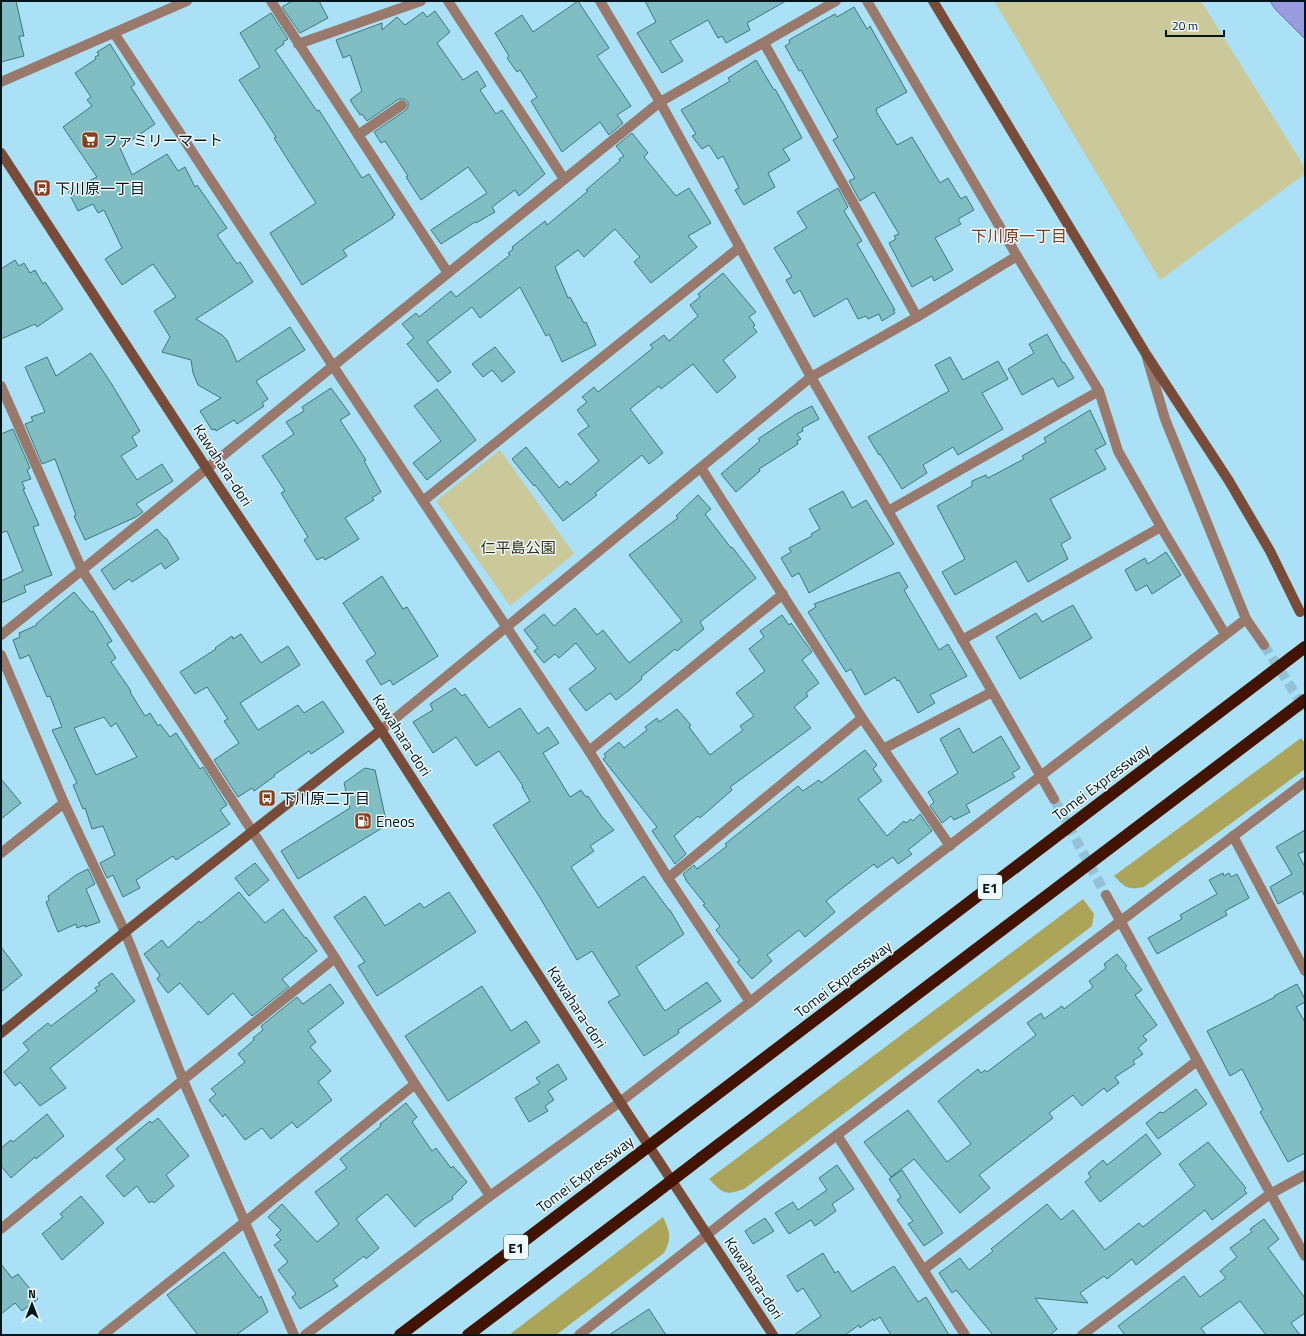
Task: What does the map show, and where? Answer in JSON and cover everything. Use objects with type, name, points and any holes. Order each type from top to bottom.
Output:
[{"type":"highway","name":"Tomei Expressway","points":[[400,1335],[1305,647]]},
{"type":"highway","points":[[468,1335],[1305,700]]},
{"type":"street","points":[[1,82],[187,1]]},
{"type":"street","points":[[271,1],[448,273]]},
{"type":"street","points":[[298,44],[421,1]]},
{"type":"street","points":[[448,1],[564,179]]},
{"type":"street","points":[[600,1],[660,102],[811,377],[1054,799]]},
{"type":"street","points":[[1,635],[660,102],[836,1]]},
{"type":"street","points":[[867,1],[1017,256],[1100,391],[1118,451],[1161,527],[1225,634]]},
{"type":"street","points":[[933,1],[1146,354],[1229,481],[1270,551],[1300,612]]},
{"type":"street","points":[[114,33],[506,628],[589,751],[668,878],[750,1002]]},
{"type":"street","points":[[764,43],[917,316]]},
{"type":"street","points":[[358,135],[402,105]]},
{"type":"street","name":"Kawahara-dori","points":[[1,153],[207,469],[381,730],[620,1102],[773,1335]]},
{"type":"street","points":[[423,500],[740,247]]},
{"type":"street","points":[[1,1033],[125,932],[381,730],[811,377],[1017,256]]},
{"type":"street","points":[[1146,354],[1165,419],[1246,619],[1264,646]]},
{"type":"street","points":[[1,386],[82,570],[335,958],[415,1084],[490,1196]]},
{"type":"street","points":[[888,511],[1100,391]]},
{"type":"street","points":[[701,468],[862,718],[950,846]]},
{"type":"street","points":[[962,640],[1161,527]]},
{"type":"street","points":[[589,751],[783,594]]},
{"type":"street","points":[[305,1335],[490,1196],[620,1102],[750,1002],[890,891],[1246,619]]},
{"type":"street","points":[[1,655],[64,803],[125,932],[183,1080],[294,1335]]},
{"type":"street","points":[[883,748],[992,692]]},
{"type":"street","points":[[668,878],[862,718]]},
{"type":"street","points":[[580,1334],[837,1135],[1305,782]]},
{"type":"street","points":[[1,853],[64,803]]},
{"type":"street","points":[[1232,836],[1305,971]]},
{"type":"street","points":[[1106,895],[1305,1256]]},
{"type":"street","points":[[1,1229],[335,958]]},
{"type":"street","points":[[923,1270],[1197,1061]]},
{"type":"street","points":[[103,1335],[415,1084]]},
{"type":"street","points":[[837,1135],[964,1335]]},
{"type":"street","points":[[1082,1335],[1270,1194],[1305,1175]]},
{"type":"green space","points":[[994,1],[1201,1],[1305,168],[1305,174],[1160,280]]},
{"type":"green space","name":"仁平島公園","points":[[500,450],[574,554],[510,606],[436,501]]},
{"type":"shaded area","points":[[1301,738],[1305,743],[1305,769],[1144,887],[1127,887],[1114,876]]},
{"type":"shaded area","points":[[1083,899],[1094,914],[1092,926],[744,1189],[728,1193],[724,1192],[709,1179]]},
{"type":"shaded area","points":[[663,1217],[669,1235],[664,1253],[556,1335],[509,1335]]},
{"type":"water","points":[[1270,1],[1305,1],[1305,39],[1275,9]]},
{"type":"building","points":[[1,1],[16,1],[24,36],[19,36],[24,56],[1,62]]},
{"type":"building","points":[[292,1],[319,1],[328,18],[300,33],[282,7]]},
{"type":"building","points":[[578,1],[609,48],[597,56],[631,106],[617,115],[623,123],[609,135],[600,122],[562,152],[531,101],[537,97],[520,70],[517,72],[507,58],[509,56],[495,33],[522,15],[533,32]]},
{"type":"building","points":[[645,1],[786,1],[747,23],[750,30],[726,43],[722,36],[718,38],[708,20],[670,41],[683,61],[662,73],[637,33],[656,22]]},
{"type":"building","points":[[854,7],[867,29],[870,26],[907,92],[876,109],[877,113],[897,145],[912,137],[940,183],[948,178],[961,199],[966,196],[974,210],[958,219],[961,224],[935,238],[953,270],[934,281],[932,276],[912,287],[889,243],[896,239],[894,236],[899,234],[874,192],[860,201],[849,181],[855,178],[833,140],[838,137],[801,70],[799,71],[785,46],[790,43],[789,40],[826,19],[835,14],[837,17]]},
{"type":"building","points":[[435,11],[450,32],[437,43],[463,80],[477,71],[486,86],[480,90],[496,114],[502,110],[545,174],[519,196],[515,190],[492,207],[495,212],[476,223],[475,222],[441,244],[431,230],[487,193],[468,167],[421,200],[406,177],[408,176],[385,141],[381,143],[374,132],[406,110],[408,107],[408,102],[404,99],[399,99],[367,121],[362,114],[360,115],[350,100],[362,91],[350,55],[343,58],[336,40],[382,23],[382,30],[397,17],[405,25],[423,12],[427,17]]},
{"type":"building","points":[[271,13],[288,39],[283,42],[284,44],[275,50],[317,111],[319,110],[362,178],[369,174],[395,215],[392,217],[393,218],[343,250],[347,256],[302,285],[270,233],[316,203],[239,80],[260,67],[240,33]]},
{"type":"building","points":[[110,44],[135,84],[131,87],[155,124],[120,148],[132,175],[167,154],[178,171],[185,167],[195,187],[197,185],[227,228],[217,235],[237,264],[240,262],[253,282],[196,319],[222,335],[227,340],[237,362],[290,327],[305,350],[256,381],[268,399],[262,403],[264,406],[237,424],[234,420],[216,431],[215,429],[212,430],[200,411],[221,398],[198,385],[193,373],[191,360],[162,352],[170,337],[154,311],[176,297],[153,264],[122,285],[105,259],[122,248],[104,210],[98,213],[93,204],[78,211],[68,191],[97,177],[63,127],[92,106],[87,100],[91,97],[75,73],[96,59],[95,57],[99,55],[97,52]]},
{"type":"building","points":[[756,60],[774,90],[775,89],[802,138],[783,149],[790,160],[768,173],[775,187],[744,205],[735,190],[739,188],[723,156],[718,159],[709,145],[702,149],[692,136],[696,134],[681,110],[730,81],[728,78]]},
{"type":"building","points":[[632,133],[648,153],[644,157],[676,196],[689,188],[711,223],[688,236],[697,247],[651,283],[634,262],[640,257],[615,229],[584,257],[578,250],[555,267],[568,298],[570,297],[584,323],[586,322],[596,345],[562,362],[549,334],[546,336],[520,287],[480,318],[472,307],[427,342],[451,372],[438,382],[407,344],[414,338],[402,324],[416,313],[419,317],[451,291],[456,297],[510,255],[508,253],[513,249],[512,247],[545,221],[547,225],[588,191],[586,190],[624,156],[616,146]]},
{"type":"building","points":[[838,188],[848,207],[844,211],[862,241],[857,244],[895,310],[893,310],[895,313],[882,321],[879,314],[868,319],[866,316],[858,319],[847,298],[814,317],[800,290],[794,294],[786,280],[792,277],[774,248],[807,228],[797,212]]},
{"type":"building","points":[[15,260],[19,266],[24,263],[30,273],[35,270],[43,284],[45,282],[63,309],[37,327],[35,324],[1,339],[1,269]]},
{"type":"building","points":[[723,273],[756,312],[749,317],[755,325],[753,327],[757,332],[723,360],[736,377],[717,393],[693,364],[661,389],[659,386],[630,409],[663,453],[649,464],[642,455],[595,493],[597,495],[563,521],[535,485],[534,486],[512,459],[526,447],[559,488],[567,481],[570,485],[599,461],[578,434],[589,426],[577,410],[587,402],[582,397],[594,387],[598,392],[653,348],[650,345],[664,335],[669,341],[698,316],[690,305],[700,297],[698,294]]},
{"type":"building","points":[[1047,334],[1063,363],[1064,362],[1074,378],[1058,387],[1053,378],[1022,395],[1008,369],[1034,353],[1029,344]]},
{"type":"building","points":[[495,347],[515,372],[502,382],[492,370],[483,377],[472,364]]},
{"type":"building","points":[[91,353],[140,431],[132,437],[137,446],[121,456],[137,480],[162,464],[173,481],[136,504],[143,512],[136,517],[85,540],[74,516],[76,515],[55,459],[42,464],[25,424],[33,421],[31,417],[45,412],[25,367],[47,357],[56,376]]},
{"type":"building","points":[[950,357],[963,380],[998,361],[1008,379],[982,393],[1003,429],[958,455],[953,447],[923,465],[927,473],[902,489],[868,437],[949,391],[935,365]]},
{"type":"building","points":[[331,388],[350,414],[340,420],[366,460],[364,461],[381,492],[372,498],[374,500],[345,518],[359,539],[325,560],[323,557],[317,560],[304,540],[308,537],[281,493],[285,491],[262,456],[294,434],[286,422],[304,411],[302,407]]},
{"type":"building","points":[[437,389],[476,440],[427,480],[413,463],[441,441],[414,406]]},
{"type":"building","points":[[812,406],[819,419],[802,428],[803,431],[797,434],[801,439],[797,441],[798,444],[759,469],[760,471],[736,492],[721,474],[760,441],[758,439],[796,414]]},
{"type":"building","points":[[1090,410],[1106,444],[1095,450],[1106,469],[1050,499],[1071,538],[1061,544],[1068,559],[1028,582],[1016,561],[955,595],[942,572],[965,559],[937,506],[972,486],[972,481],[986,475],[988,478],[1024,459],[1022,456],[1046,442],[1044,438]]},
{"type":"building","points":[[13,429],[30,468],[27,470],[31,479],[22,482],[25,489],[23,489],[39,525],[33,527],[52,575],[24,586],[26,592],[1,603],[1,581],[23,571],[7,531],[1,533],[1,434]]},
{"type":"building","points":[[843,491],[852,508],[866,500],[894,544],[809,593],[799,573],[792,577],[781,558],[791,552],[789,548],[812,536],[811,534],[820,529],[809,509]]},
{"type":"building","points":[[698,495],[711,509],[705,514],[756,578],[700,622],[704,629],[677,651],[675,649],[641,677],[642,679],[628,691],[616,700],[610,693],[586,711],[569,689],[596,669],[576,643],[559,658],[555,654],[544,663],[534,651],[538,648],[524,630],[544,614],[554,626],[575,608],[597,635],[603,630],[629,663],[682,621],[629,555],[678,518],[676,516]]},
{"type":"building","points":[[157,529],[166,538],[179,559],[165,569],[161,563],[132,582],[129,579],[114,590],[101,570]]},
{"type":"building","points":[[1166,552],[1181,575],[1152,594],[1147,585],[1136,591],[1125,570],[1145,558],[1148,564]]},
{"type":"building","points":[[899,572],[908,587],[904,590],[939,650],[948,644],[967,676],[930,695],[935,703],[918,713],[899,680],[897,681],[895,677],[865,695],[851,669],[846,672],[808,612],[816,607],[814,604]]},
{"type":"building","points":[[382,576],[403,609],[407,607],[438,656],[393,685],[390,680],[381,685],[366,661],[376,654],[343,603]]},
{"type":"building","points":[[74,592],[91,612],[93,611],[112,641],[107,644],[116,658],[111,662],[131,691],[130,692],[145,716],[150,713],[158,726],[160,724],[170,737],[176,733],[200,769],[203,767],[227,805],[220,810],[230,824],[176,860],[173,856],[136,880],[140,888],[123,897],[113,875],[107,878],[100,863],[115,855],[103,826],[92,829],[85,808],[83,809],[73,785],[77,783],[52,730],[62,727],[50,696],[47,697],[29,655],[20,659],[13,640],[20,637],[19,633],[37,625],[36,624]],"holes":[[[104,717],[111,727],[116,723],[137,757],[96,775],[74,728]]]},
{"type":"building","points":[[1073,605],[1092,638],[1020,679],[996,637],[1036,613],[1042,622]]},
{"type":"building","points":[[782,615],[789,625],[791,623],[812,652],[802,660],[819,683],[806,693],[808,696],[794,707],[811,728],[730,787],[732,790],[700,818],[698,816],[674,836],[686,854],[675,864],[652,831],[657,827],[603,759],[606,757],[604,754],[619,742],[624,748],[647,730],[645,727],[657,718],[659,722],[677,709],[691,725],[689,727],[710,755],[743,730],[740,726],[754,716],[736,693],[765,671],[749,649],[764,637],[760,631]]},
{"type":"building","points":[[241,634],[261,663],[288,646],[300,665],[240,703],[258,730],[298,705],[304,713],[323,701],[344,732],[311,754],[309,751],[254,791],[252,788],[238,797],[214,760],[239,743],[224,721],[228,719],[207,687],[195,694],[180,672],[216,649],[215,648],[232,636],[233,639]]},
{"type":"building","points":[[455,688],[462,696],[465,694],[489,728],[520,708],[538,734],[548,727],[559,743],[543,753],[570,797],[581,790],[586,797],[588,796],[602,817],[614,830],[590,846],[594,851],[571,867],[598,908],[644,876],[670,910],[684,934],[636,967],[665,1011],[707,982],[721,1001],[678,1030],[679,1033],[644,1056],[608,1002],[620,995],[592,951],[577,960],[539,896],[493,825],[530,801],[522,787],[523,786],[499,751],[476,766],[456,737],[433,753],[413,722],[433,710],[430,704]]},
{"type":"building","points":[[959,728],[973,753],[1001,736],[1020,768],[1012,773],[1015,777],[966,805],[970,812],[954,820],[951,816],[942,823],[930,806],[934,802],[928,792],[958,773],[940,739]]},
{"type":"building","points":[[865,750],[877,765],[873,769],[882,781],[858,799],[887,836],[904,821],[906,823],[911,819],[913,821],[920,814],[932,831],[908,850],[912,854],[898,864],[893,857],[877,868],[874,864],[826,901],[835,912],[805,937],[799,930],[767,955],[772,961],[752,979],[737,962],[740,960],[716,930],[720,926],[703,905],[705,904],[685,879],[683,874],[694,865],[697,869],[727,846],[725,844],[798,786],[803,791],[819,780],[821,783]]},
{"type":"building","points":[[365,768],[375,770],[387,825],[298,879],[281,851],[350,808],[344,783]]},
{"type":"building","points":[[1,779],[21,803],[1,819]]},
{"type":"building","points":[[1305,830],[1305,851],[1298,854],[1305,867],[1305,897],[1302,891],[1278,904],[1270,887],[1292,874],[1276,847]]},
{"type":"building","points":[[255,863],[269,880],[249,896],[235,878]]},
{"type":"building","points":[[88,869],[95,884],[86,889],[100,922],[77,928],[76,924],[58,932],[46,902],[49,900],[48,896],[76,875]]},
{"type":"building","points":[[1223,873],[1224,876],[1229,873],[1231,877],[1237,874],[1249,898],[1225,911],[1227,915],[1157,954],[1148,938],[1182,919],[1180,915],[1217,894],[1209,880]]},
{"type":"building","points":[[239,892],[265,923],[283,909],[317,951],[282,979],[289,987],[252,1016],[233,993],[208,1015],[180,983],[168,993],[157,979],[160,975],[144,954],[162,940],[168,948],[199,921],[201,923]]},
{"type":"building","points":[[449,892],[476,932],[377,996],[358,966],[365,962],[334,917],[365,896],[385,926],[420,903],[424,908]]},
{"type":"building","points":[[1,947],[22,975],[1,992]]},
{"type":"building","points":[[1117,954],[1127,966],[1125,968],[1142,990],[1135,995],[1157,1025],[1143,1036],[1147,1040],[1138,1048],[1143,1054],[1133,1061],[1135,1064],[1115,1077],[1119,1083],[1107,1092],[1104,1088],[1082,1106],[1073,1095],[1049,1113],[1053,1118],[979,1175],[990,1188],[960,1213],[914,1159],[891,1177],[864,1142],[908,1110],[947,1162],[971,1144],[938,1101],[978,1069],[981,1073],[985,1070],[987,1072],[1036,1035],[1027,1023],[1041,1013],[1044,1019],[1062,1006],[1064,1009],[1093,987],[1089,981],[1106,968],[1104,964]]},
{"type":"building","points":[[112,973],[135,1001],[50,1068],[66,1088],[40,1106],[20,1082],[15,1086],[4,1072],[29,1050],[23,1043],[48,1023],[51,1026],[97,991],[95,988],[100,985],[98,983]]},
{"type":"building","points":[[330,984],[344,1003],[308,1031],[316,1042],[310,1047],[331,1071],[318,1082],[332,1100],[297,1128],[292,1122],[271,1139],[262,1128],[245,1140],[225,1114],[223,1117],[209,1100],[216,1094],[211,1089],[245,1062],[238,1054],[263,1030],[261,1026],[297,997],[303,1004]]},
{"type":"building","points":[[1297,984],[1305,999],[1305,1002],[1296,1007],[1305,1022],[1305,1153],[1288,1162],[1260,1112],[1263,1110],[1242,1069],[1230,1076],[1207,1031],[1275,997],[1274,996]]},
{"type":"building","points":[[482,986],[511,1031],[526,1021],[540,1042],[448,1101],[405,1036]]},
{"type":"building","points":[[558,1064],[567,1079],[548,1091],[554,1100],[545,1106],[548,1111],[529,1122],[515,1098],[540,1083],[536,1078]]},
{"type":"building","points":[[1196,1089],[1207,1104],[1158,1139],[1146,1123],[1160,1112],[1163,1113]]},
{"type":"building","points":[[406,1103],[417,1117],[412,1122],[432,1151],[436,1148],[451,1168],[453,1166],[467,1182],[452,1197],[453,1199],[415,1227],[387,1194],[356,1219],[379,1248],[366,1259],[364,1256],[333,1280],[338,1286],[300,1309],[292,1297],[296,1294],[278,1270],[288,1262],[274,1245],[281,1240],[276,1235],[281,1230],[268,1217],[282,1204],[317,1242],[339,1224],[315,1192],[347,1168],[340,1159],[381,1126],[380,1124]]},
{"type":"building","points":[[47,1114],[64,1136],[36,1159],[35,1157],[11,1178],[1,1166],[1,1148],[11,1140],[13,1142]]},
{"type":"building","points":[[158,1118],[189,1156],[166,1175],[174,1186],[154,1203],[152,1201],[149,1203],[137,1186],[124,1197],[106,1176],[125,1159],[116,1149],[150,1121],[152,1123]]},
{"type":"building","points":[[1146,1134],[1161,1154],[1100,1202],[1085,1182],[1091,1177],[1088,1173],[1103,1160],[1107,1165]]},
{"type":"building","points":[[1208,1142],[1246,1188],[1244,1190],[1247,1193],[1212,1220],[1205,1210],[1136,1265],[1132,1259],[1107,1279],[1104,1276],[1080,1293],[1088,1303],[1035,1298],[1057,1329],[1050,1335],[993,1335],[956,1290],[952,1293],[939,1273],[960,1258],[969,1270],[993,1251],[991,1249],[1047,1204],[1061,1220],[1073,1210],[1105,1250],[1139,1223],[1143,1227],[1195,1186],[1179,1164]]},
{"type":"building","points":[[837,1165],[854,1189],[832,1204],[836,1211],[815,1226],[811,1220],[789,1234],[775,1213],[793,1202],[798,1210],[827,1190],[819,1178]]},
{"type":"building","points":[[902,1170],[943,1233],[924,1246],[908,1224],[913,1221],[897,1200],[901,1197],[889,1179]]},
{"type":"building","points":[[81,1196],[104,1223],[62,1260],[42,1234],[63,1217],[60,1214]]},
{"type":"building","points":[[765,1218],[774,1231],[753,1244],[745,1231]]},
{"type":"building","points":[[1264,1219],[1279,1239],[1268,1248],[1305,1298],[1305,1313],[1291,1323],[1300,1335],[1266,1335],[1240,1301],[1201,1328],[1206,1335],[1125,1335],[1118,1326],[1184,1276],[1200,1297],[1226,1278],[1220,1271],[1237,1257],[1230,1248],[1252,1232],[1250,1229]]},
{"type":"building","points":[[224,1252],[259,1298],[261,1296],[268,1312],[236,1335],[198,1335],[167,1295]]},
{"type":"building","points":[[823,1253],[835,1273],[838,1271],[852,1292],[894,1266],[918,1302],[926,1297],[949,1335],[891,1335],[880,1317],[874,1321],[873,1319],[860,1328],[859,1325],[845,1335],[794,1335],[821,1316],[803,1288],[797,1292],[787,1276]]},
{"type":"building","points":[[1,1264],[12,1278],[18,1274],[38,1299],[22,1311],[15,1303],[1,1314]]},
{"type":"building","points":[[649,1309],[666,1335],[609,1335]]},
{"type":"tunnel","points":[[1264,645],[1305,709]]},
{"type":"tunnel","points":[[1054,799],[1106,895]]},
{"type":"place","name":"ファミリーマート","points":[[90,140]]},
{"type":"place","name":"下川原一丁目","points":[[42,188]]},
{"type":"place","name":"下川原二丁目","points":[[267,798]]},
{"type":"place","name":"Eneos","points":[[363,821]]},
{"type":"district","name":"下川原一丁目","points":[[1019,236]]}]
